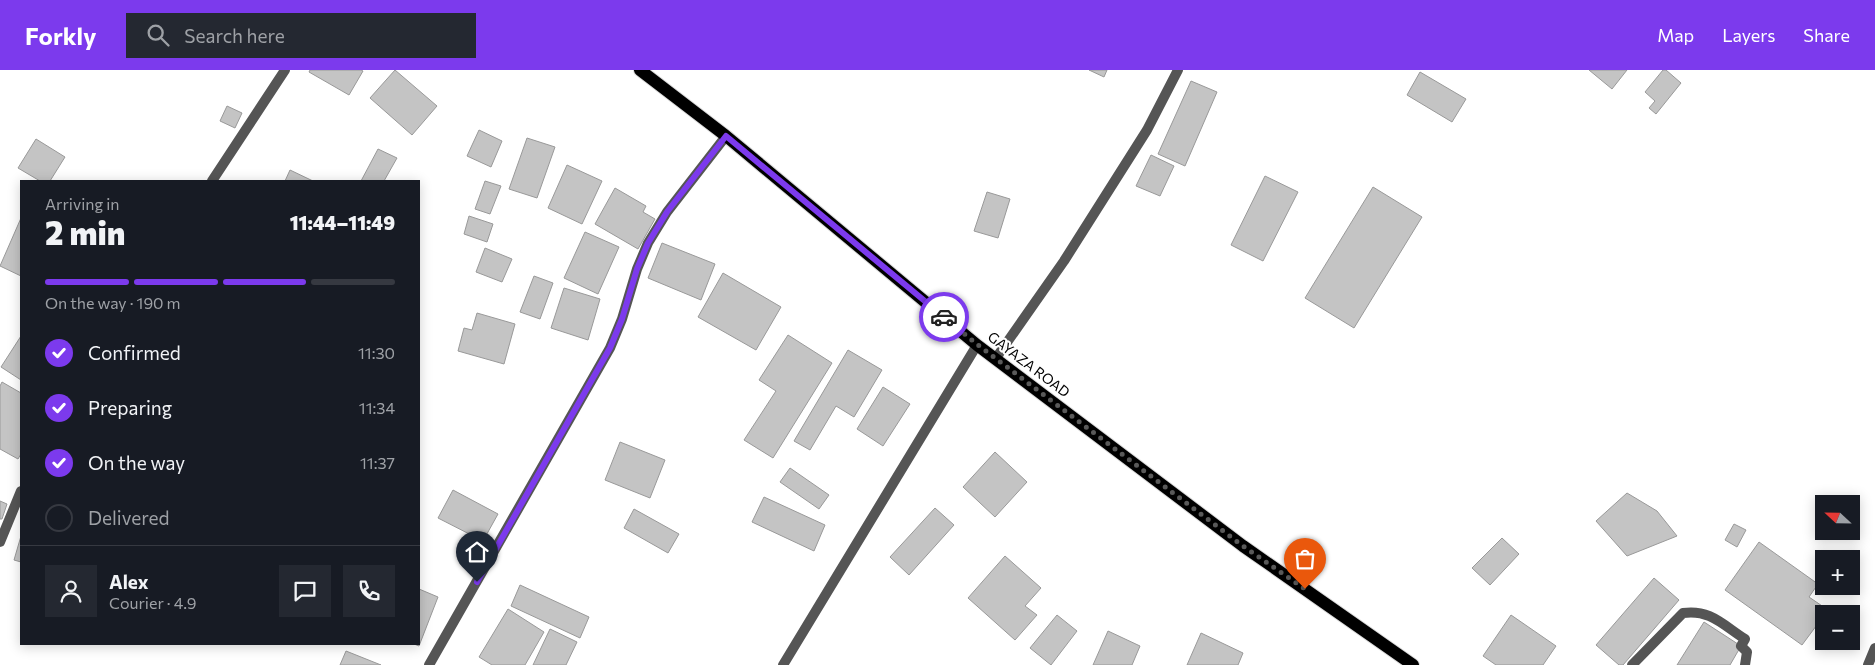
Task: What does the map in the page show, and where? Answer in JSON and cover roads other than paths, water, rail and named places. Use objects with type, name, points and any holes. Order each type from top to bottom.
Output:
[{"type":"main road","name":"GAYAZA ROAD","points":[[640,70],[726,136],[978,345],[1243,546],[1413,665]]},
{"type":"street","points":[[213,180],[285,70]]},
{"type":"street","points":[[996,358],[1069,253],[1147,130],[1178,70]]},
{"type":"street","points":[[429,665],[610,348],[648,243],[667,212],[726,136]]},
{"type":"street","points":[[783,665],[978,345]]},
{"type":"street","points":[[0,542],[20,493]]},
{"type":"street","points":[[1632,665],[1683,613],[1694,611],[1706,613],[1745,639],[1742,646],[1747,652],[1746,665]]},
{"type":"street","points":[[1868,665],[1875,648]]}]
